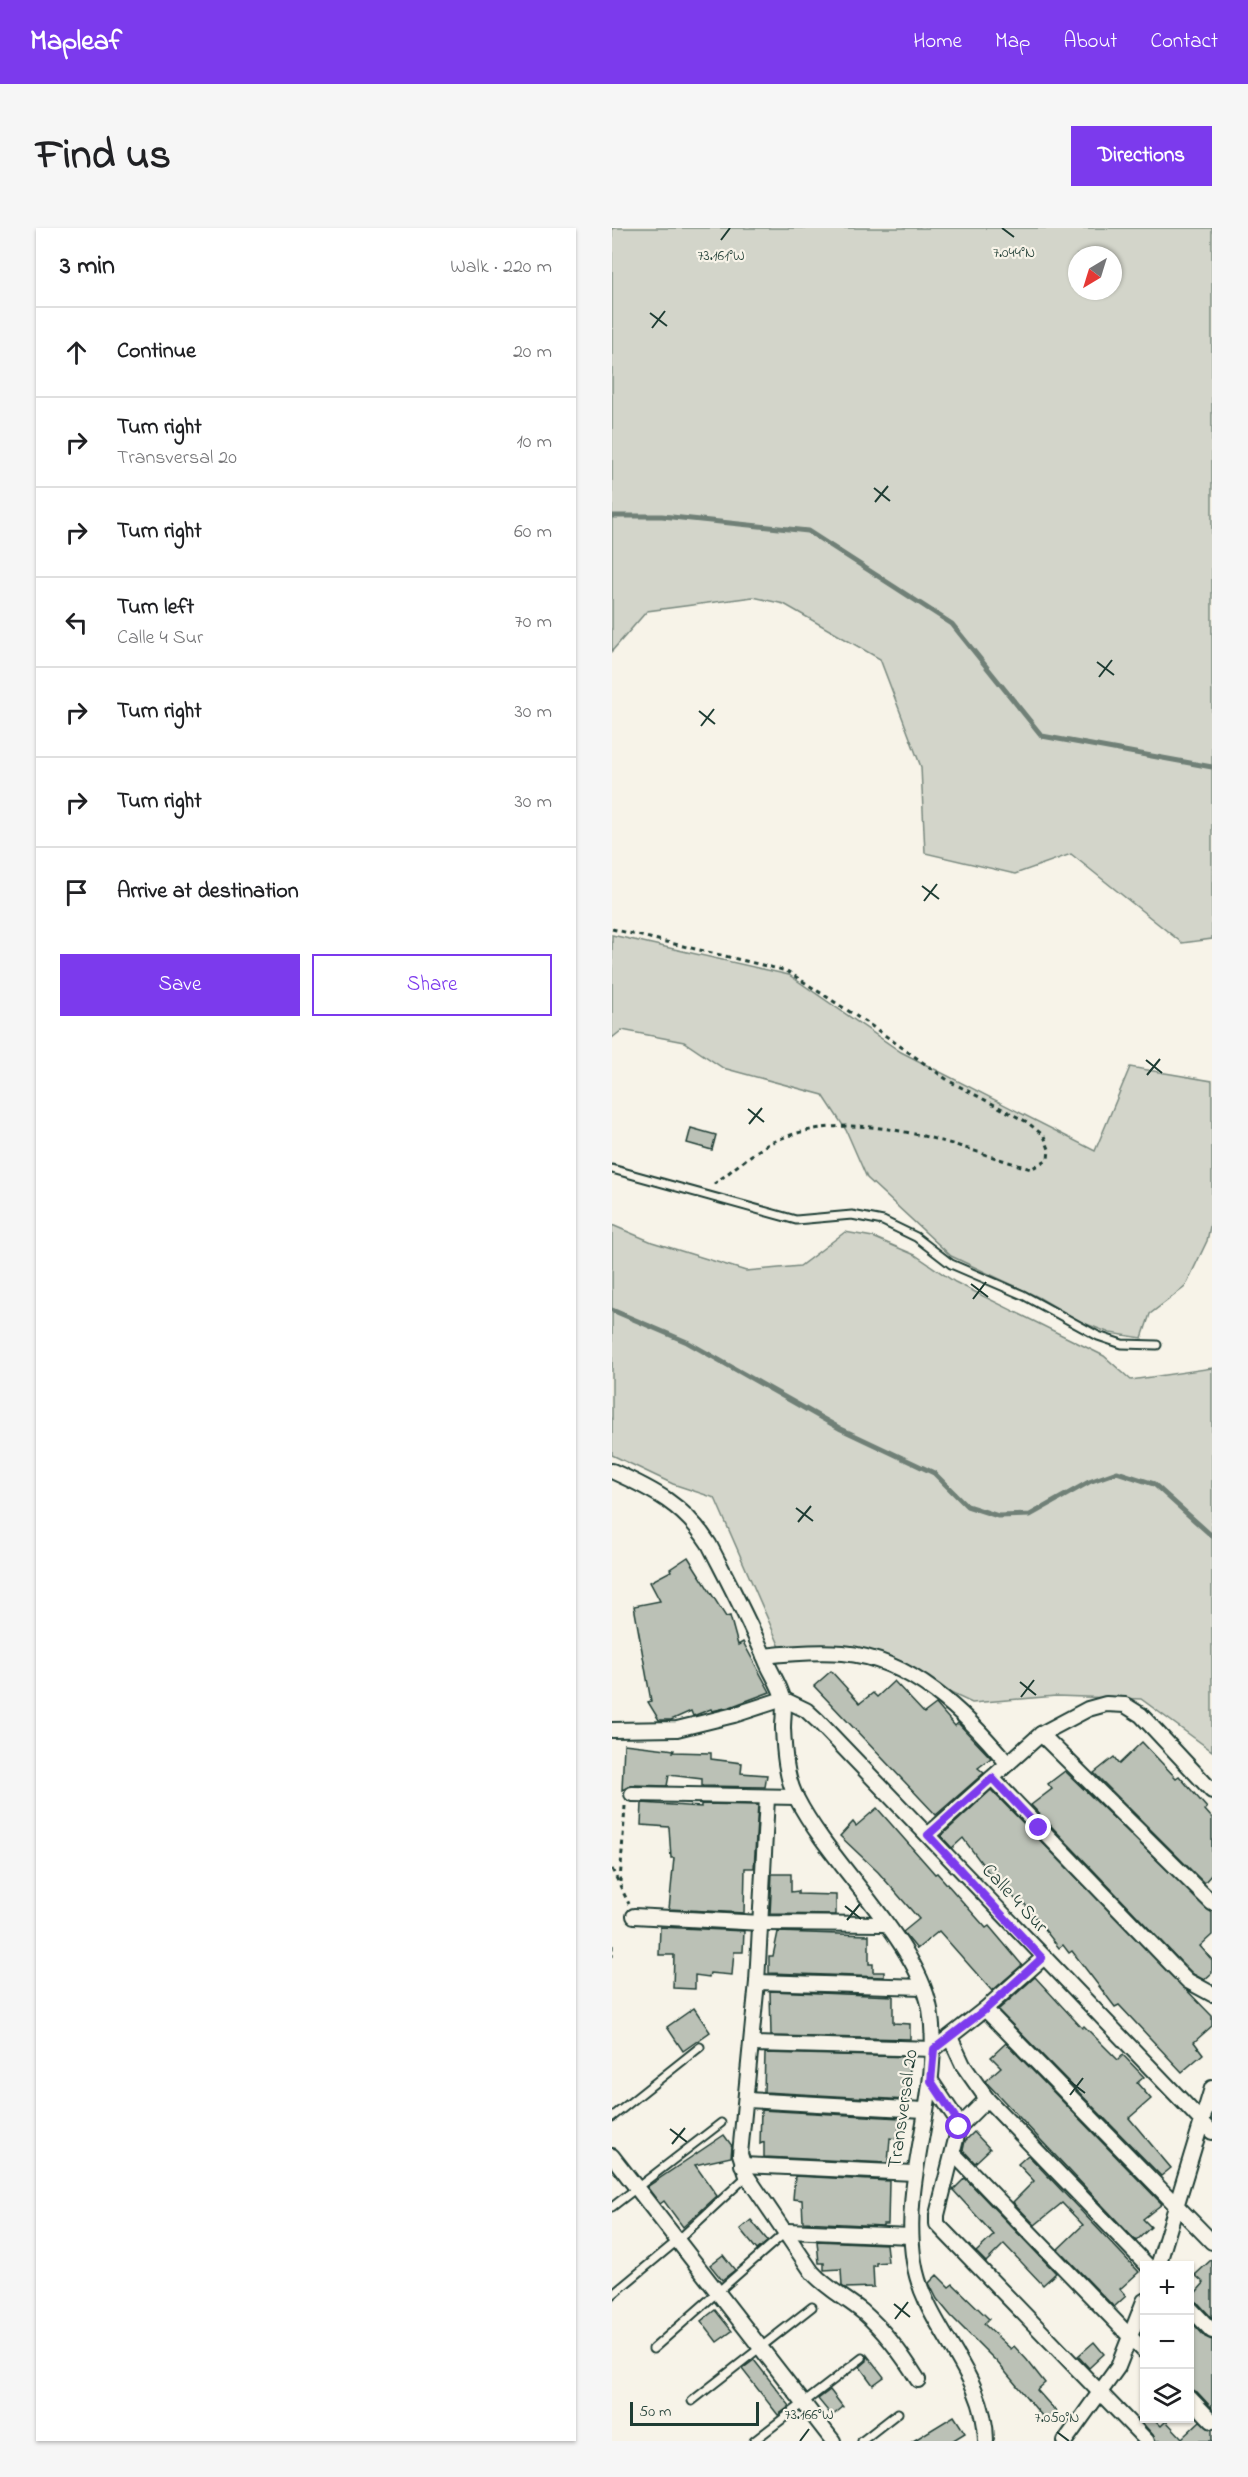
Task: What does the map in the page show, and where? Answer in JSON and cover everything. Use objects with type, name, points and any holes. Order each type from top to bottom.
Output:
[{"type":"street","points":[[612,1471],[676,1505],[695,1522],[709,1544],[783,1699],[734,1715],[677,1729],[612,1730]]},
{"type":"street","points":[[764,1656],[811,1652],[845,1653],[878,1662],[910,1677],[949,1701],[978,1727],[1006,1763]]},
{"type":"street","name":"Transversal 20","points":[[783,1699],[786,1756],[796,1797],[903,1950],[929,2005],[934,2049],[931,2081],[914,2174],[911,2236],[921,2294],[976,2393],[983,2416],[986,2441]]},
{"type":"street","name":"Calle 4 Sur","points":[[783,1699],[793,1702],[812,1715],[1207,2128]]},
{"type":"street","points":[[928,1835],[1041,1734],[1088,1709],[1106,1704],[1125,1705],[1147,1721],[1212,1791]]},
{"type":"street","points":[[1041,1734],[1212,1903]]},
{"type":"street","points":[[992,1778],[1188,1981],[1212,1994]]},
{"type":"street","points":[[632,1794],[796,1797]]},
{"type":"street","points":[[767,1798],[757,1982],[747,2100],[741,2140],[745,2170],[817,2277],[863,2312],[893,2341],[918,2380]]},
{"type":"street","points":[[634,1916],[761,1923],[885,1924]]},
{"type":"street","points":[[752,2044],[934,2049],[986,2009],[1042,1958]]},
{"type":"street","points":[[757,1982],[922,1987]]},
{"type":"street","points":[[986,2009],[1212,2242]]},
{"type":"street","points":[[950,2037],[968,2073],[987,2099],[1144,2261]]},
{"type":"street","points":[[931,2081],[959,2127]]},
{"type":"street","points":[[1159,2261],[1177,2204],[1207,2128],[1212,2088]]},
{"type":"street","points":[[987,2099],[959,2127],[937,2215],[937,2224],[1147,2441]]},
{"type":"street","points":[[747,2100],[924,2110]]},
{"type":"street","points":[[953,2153],[1140,2347]]},
{"type":"street","points":[[612,2156],[833,2441]]},
{"type":"street","points":[[745,2170],[914,2174]]},
{"type":"street","points":[[787,2231],[911,2236]]},
{"type":"street","points":[[1065,2441],[1118,2367],[1140,2311]]},
{"type":"street","points":[[1194,2312],[1212,2331]]},
{"type":"street","points":[[1194,2402],[1212,2421]]},
{"type":"lane","points":[[612,1169],[703,1192],[796,1220],[852,1215],[883,1221],[916,1237],[951,1264],[1023,1295],[1098,1336],[1122,1344],[1157,1345]]},
{"type":"lane","points":[[612,2116],[700,2047]]},
{"type":"lane","points":[[612,2207],[721,2123]]},
{"type":"lane","points":[[612,2295],[677,2241],[745,2170]]},
{"type":"lane","points":[[653,2349],[787,2231]]},
{"type":"lane","points":[[692,2401],[812,2307]]},
{"type":"lane","points":[[754,2441],[862,2358]]},
{"type":"lane","points":[[862,2441],[897,2413]]},
{"type":"path","points":[[612,929],[787,971],[876,1029],[949,1081],[1027,1122],[1044,1136],[1049,1149],[1048,1158],[1031,1168],[958,1144],[903,1131],[835,1125],[813,1128],[775,1140],[703,1192]]},
{"type":"path","points":[[620,1882],[626,1799],[632,1794]]},
{"type":"path","points":[[612,1869],[634,1916]]},
{"type":"path","points":[[612,1945],[612,1957]]},
{"type":"shaded area","points":[[612,228],[1212,228],[1212,939],[1182,943],[1071,854],[1015,874],[925,853],[921,767],[880,659],[784,604],[753,597],[647,611],[612,651]]},
{"type":"shaded area","points":[[612,935],[789,975],[901,1052],[1095,1151],[1130,1067],[1212,1081],[1212,1217],[1207,1241],[1185,1287],[1150,1314],[1142,1338],[1110,1333],[1081,1322],[1038,1297],[951,1256],[867,1178],[846,1130],[823,1095],[723,1068],[684,1042],[622,1030],[612,1038]]},
{"type":"shaded area","points":[[612,1225],[652,1242],[746,1271],[800,1266],[845,1232],[873,1237],[915,1255],[955,1282],[1104,1356],[1131,1380],[1212,1368],[1212,1751],[1141,1699],[1056,1696],[972,1703],[859,1650],[780,1647],[715,1498],[673,1484],[612,1455]]},
{"type":"building","points":[[691,1128],[716,1135],[712,1150],[687,1143]]},
{"type":"building","points":[[688,1557],[726,1617],[730,1616],[738,1645],[743,1642],[770,1692],[730,1707],[712,1711],[711,1709],[693,1716],[691,1711],[671,1720],[659,1720],[648,1702],[651,1701],[634,1606],[660,1601],[650,1582],[671,1571],[670,1569]]},
{"type":"building","points":[[831,1671],[860,1703],[873,1693],[877,1697],[894,1681],[924,1713],[936,1704],[955,1726],[958,1723],[991,1758],[978,1768],[984,1773],[936,1815],[814,1686]]},
{"type":"building","points":[[1142,1742],[1176,1778],[1179,1776],[1207,1808],[1205,1810],[1212,1818],[1212,1874],[1204,1883],[1094,1773],[1114,1757],[1119,1764]]},
{"type":"building","points":[[624,1744],[674,1750],[673,1752],[711,1753],[711,1759],[742,1763],[741,1773],[767,1775],[765,1787],[702,1786],[702,1779],[669,1775],[667,1786],[632,1785],[622,1790]]},
{"type":"building","points":[[1065,1771],[1212,1913],[1212,1935],[1200,1946],[1212,1960],[1212,1973],[1204,1980],[1193,1974],[1180,1961],[1031,1805],[1052,1789],[1048,1784]]},
{"type":"building","points":[[991,1790],[1212,2016],[1212,2026],[1194,2042],[1203,2054],[1182,2072],[1119,2005],[1115,2007],[1072,1951],[1069,1953],[1063,1945],[1059,1948],[1023,1902],[1019,1904],[1001,1881],[997,1884],[963,1838],[952,1848],[941,1836]]},
{"type":"building","points":[[642,1803],[701,1807],[701,1804],[758,1805],[754,1868],[745,1868],[744,1913],[669,1909],[674,1858],[671,1858],[669,1827],[641,1825]]},
{"type":"building","points":[[877,1808],[986,1928],[989,1926],[1022,1965],[992,1991],[939,1931],[917,1949],[903,1932],[919,1919],[878,1872],[840,1836],[853,1822],[856,1826]]},
{"type":"building","points":[[772,1874],[791,1874],[791,1892],[836,1895],[836,1915],[770,1914]]},
{"type":"building","points":[[660,1927],[744,1931],[743,1952],[734,1952],[732,1975],[710,1973],[709,1977],[695,1975],[695,1989],[673,1988],[674,1955],[659,1955]]},
{"type":"building","points":[[778,1932],[869,1935],[869,1964],[873,1964],[873,1972],[884,1972],[884,1977],[769,1973],[769,1956],[773,1956]]},
{"type":"building","points":[[1035,1977],[1082,2028],[1084,2026],[1118,2060],[1123,2055],[1144,2077],[1137,2083],[1151,2099],[1129,2118],[1171,2168],[1161,2176],[998,2010]]},
{"type":"building","points":[[770,1991],[893,1996],[893,2023],[910,2024],[910,2039],[771,2036]]},
{"type":"building","points":[[694,2008],[710,2032],[683,2051],[667,2027]]},
{"type":"building","points":[[1006,2043],[1162,2204],[1143,2219],[1151,2227],[1136,2241],[985,2081],[1001,2067],[991,2057]]},
{"type":"building","points":[[765,2053],[911,2057],[907,2100],[764,2092]]},
{"type":"building","points":[[761,2110],[901,2118],[897,2139],[890,2138],[888,2163],[764,2157],[764,2142],[760,2144]]},
{"type":"building","points":[[974,2132],[990,2149],[975,2163],[963,2150],[965,2141]]},
{"type":"building","points":[[724,2135],[732,2146],[731,2157],[695,2165],[717,2196],[683,2227],[664,2201],[660,2204],[647,2187]]},
{"type":"building","points":[[1028,2155],[1139,2272],[1120,2289],[1126,2296],[1114,2307],[1058,2249],[1083,2225],[1062,2203],[1035,2225],[1013,2202],[1034,2181],[1018,2164]]},
{"type":"building","points":[[795,2176],[889,2181],[888,2224],[883,2224],[883,2226],[803,2222],[802,2200],[793,2199]]},
{"type":"building","points":[[965,2178],[1056,2273],[1043,2285],[1004,2244],[986,2262],[976,2252],[994,2235],[953,2190]]},
{"type":"building","points":[[751,2220],[768,2241],[757,2250],[740,2229]]},
{"type":"building","points":[[817,2241],[886,2244],[888,2262],[876,2263],[876,2266],[873,2266],[874,2287],[845,2288],[842,2286],[841,2269],[824,2270],[824,2263],[819,2263]]},
{"type":"building","points":[[723,2255],[735,2270],[722,2280],[710,2265]]},
{"type":"building","points":[[1212,2259],[1212,2318],[1194,2301],[1194,2294],[1204,2283],[1195,2275]]},
{"type":"building","points":[[937,2275],[949,2287],[953,2284],[989,2319],[984,2324],[1011,2349],[1014,2346],[1027,2360],[1045,2383],[1037,2390],[1061,2417],[1048,2423],[997,2362],[951,2316],[937,2299],[929,2283]]},
{"type":"building","points":[[715,2310],[732,2331],[717,2342],[701,2321]]},
{"type":"building","points":[[1194,2325],[1205,2337],[1212,2340],[1212,2408],[1194,2391]]},
{"type":"building","points":[[1094,2342],[1104,2354],[1089,2368],[1078,2356]]},
{"type":"building","points":[[867,2355],[884,2377],[873,2385],[860,2367],[867,2361]]},
{"type":"building","points":[[754,2360],[790,2406],[778,2415],[742,2369]]},
{"type":"building","points":[[830,2390],[843,2407],[832,2416],[818,2399]]},
{"type":"building","points":[[954,2416],[965,2433],[952,2441],[913,2441]]},
{"type":"building","points":[[1200,2421],[1212,2430],[1212,2441],[1156,2441],[1142,2423],[1158,2423],[1161,2426],[1168,2423],[1182,2438]]},
{"type":"waterway","points":[[612,516],[662,516],[808,531],[952,624],[1042,736],[1212,767]]},
{"type":"waterway","points":[[612,1310],[687,1342],[841,1429],[934,1473],[967,1506],[998,1516],[1030,1515],[1089,1482],[1117,1472],[1154,1484],[1212,1536]]},
{"type":"route","points":[[959,2127],[931,2081],[934,2049],[986,2009],[1042,1958],[928,1835],[992,1778],[1039,1828]]}]
